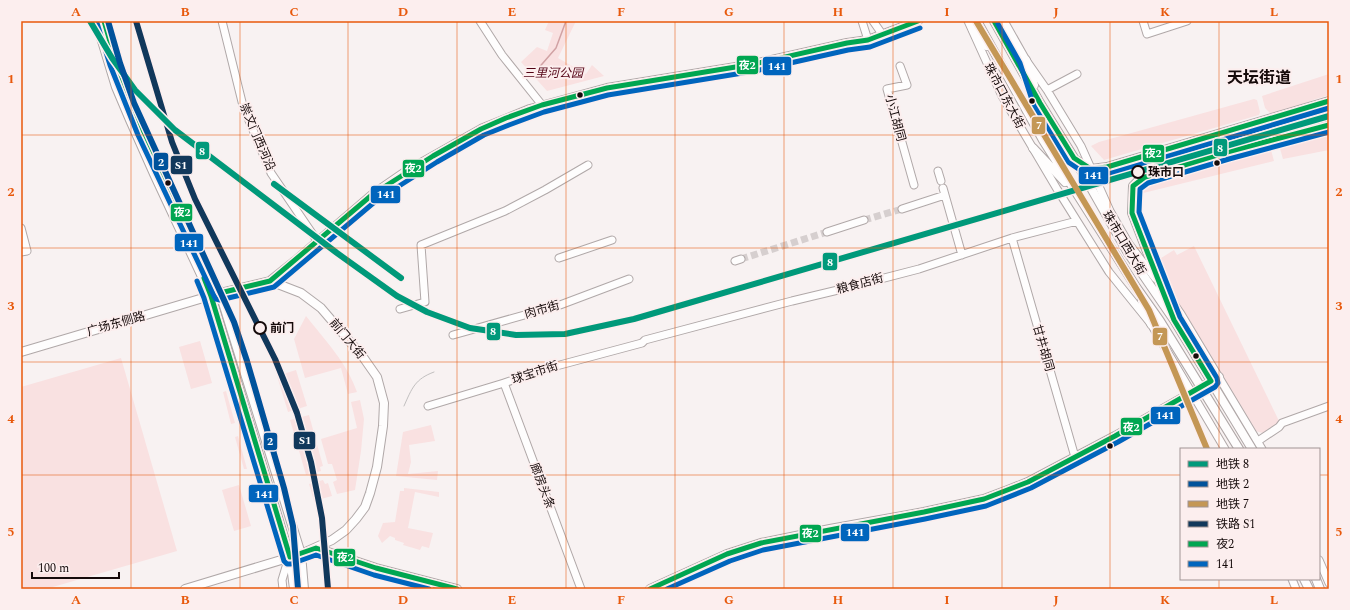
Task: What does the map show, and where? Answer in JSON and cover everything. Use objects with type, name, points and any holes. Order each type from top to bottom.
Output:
[{"type":"main road","points":[[96,21],[116,87],[154,174],[211,296],[290,557],[294,589]]},
{"type":"main road","points":[[104,21],[116,62],[144,132],[220,293],[301,554],[304,589]]},
{"type":"main road","points":[[270,281],[373,194],[405,172],[481,129],[506,118],[542,105],[607,88],[754,64],[847,43],[868,40],[918,21]]},
{"type":"main road","name":"珠市口东大街","points":[[977,21],[999,58],[1043,140],[1076,194]]},
{"type":"main road","points":[[994,21],[1074,158],[1090,169],[1107,167],[1329,101]]},
{"type":"main road","points":[[973,30],[999,58]]},
{"type":"main road","points":[[1026,60],[1040,102]]},
{"type":"main road","points":[[1174,320],[1132,213],[1133,186],[1138,181],[1145,178],[1228,152],[1329,125]]},
{"type":"main road","points":[[1033,148],[1076,194]]},
{"type":"main road","name":"珠市口西大街","points":[[1074,158],[1128,253],[1174,320],[1251,448]]},
{"type":"main road","name":"珠市口西大街","points":[[1076,194],[1136,287],[1160,321],[1238,448]]},
{"type":"main road","points":[[1128,253],[1159,282]]},
{"type":"main road","name":"广场东侧路","points":[[21,352],[220,293],[270,281]]},
{"type":"main road","name":"前门大街","points":[[270,281],[301,292],[321,308],[372,369],[380,387],[384,403],[383,426],[377,467],[367,500],[356,519],[346,530],[332,540],[316,548]]},
{"type":"main road","points":[[1136,287],[1151,324]]},
{"type":"main road","points":[[650,589],[727,554],[761,543],[984,499],[1028,482],[1115,436],[1219,377]]},
{"type":"main road","points":[[185,589],[301,554],[316,548],[369,566],[457,589]]},
{"type":"street","name":"崇文门西河沿","points":[[222,21],[242,106],[271,173],[318,242]]},
{"type":"street","points":[[480,21],[502,55],[542,105]]},
{"type":"street","points":[[862,21],[868,40]]},
{"type":"street","points":[[873,21],[882,34]]},
{"type":"street","name":"珠市口东大街","points":[[968,21],[1002,96],[1057,189]]},
{"type":"street","points":[[1004,21],[1026,60],[1047,90],[1081,146],[1090,169]]},
{"type":"street","points":[[1143,21],[1147,34],[1187,21]]},
{"type":"street","name":"小江胡同","points":[[900,66],[907,85],[887,89],[914,185]]},
{"type":"street","points":[[1047,90],[1078,74]]},
{"type":"street","points":[[400,310],[425,302],[421,245],[505,211],[588,165]]},
{"type":"street","name":"珠市口西大街","points":[[1090,169],[1110,212],[1129,244],[1159,282],[1181,314],[1262,448]]},
{"type":"street","points":[[938,171],[962,255]]},
{"type":"street","name":"珠市口西大街","points":[[1057,189],[1109,272],[1151,324],[1224,448]]},
{"type":"street","points":[[902,208],[945,195]]},
{"type":"street","points":[[827,232],[864,220]]},
{"type":"street","name":"粮食店街","points":[[642,343],[645,340],[792,300],[919,269],[1012,238],[1078,221]]},
{"type":"street","points":[[21,228],[24,251]]},
{"type":"street","name":"甘井胡同","points":[[1012,238],[1075,457]]},
{"type":"street","points":[[559,258],[612,240]]},
{"type":"street","name":"肉市街","points":[[453,335],[560,304],[629,279]]},
{"type":"street","name":"球宝市街","points":[[428,406],[545,369],[642,343]]},
{"type":"street","name":"廊房头条","points":[[504,383],[581,589]]},
{"type":"street","points":[[1258,441],[1282,424],[1329,406]]},
{"type":"street","points":[[283,589],[282,580],[290,557]]},
{"type":"street","points":[[1320,562],[1329,583]]},
{"type":"green space","name":"三里河公园","points":[[549,21],[576,21],[558,58],[586,74],[592,65],[604,76],[547,91],[521,62],[537,47],[547,51],[553,33],[545,30]]},
{"type":"green space","points":[[1329,74],[1329,95],[1271,114],[1265,108],[1262,96]]},
{"type":"green space","points":[[1254,99],[1257,100],[1260,112],[1259,115],[1104,160],[1091,146],[1099,142]]},
{"type":"green space","points":[[1329,131],[1329,150],[1283,159],[1279,145]]},
{"type":"green space","points":[[1268,148],[1271,150],[1274,161],[1135,195],[1138,189],[1145,184]]},
{"type":"green space","points":[[1194,246],[1280,423],[1263,433],[1255,431],[1153,263],[1174,250],[1177,255]]},
{"type":"green space","points":[[306,316],[341,362],[353,381],[357,392],[348,394],[341,368],[305,378],[294,339]]},
{"type":"green space","points":[[200,341],[212,383],[191,389],[179,347]]},
{"type":"green space","points":[[121,358],[177,551],[46,589],[21,589],[21,387]]},
{"type":"green space","points":[[296,370],[307,406],[288,412],[277,376]]},
{"type":"green space","points":[[226,391],[235,423],[231,424],[223,392]]},
{"type":"green space","points":[[360,400],[364,419],[355,490],[337,494],[333,482],[337,480],[332,464],[328,464],[321,439],[357,428],[351,402]]},
{"type":"green space","points":[[309,415],[323,466],[320,467],[321,471],[306,475],[290,420]]},
{"type":"green space","points":[[431,425],[435,441],[409,445],[411,462],[408,474],[438,471],[437,480],[396,476],[403,432]]},
{"type":"green space","points":[[238,436],[247,469],[244,469],[235,437]]},
{"type":"green space","points":[[323,480],[325,484],[328,483],[332,496],[314,501],[309,484]]},
{"type":"green space","points":[[239,485],[251,526],[234,531],[222,490]]},
{"type":"green space","points":[[404,488],[439,492],[439,497],[415,492],[408,528],[433,533],[429,548],[422,546],[420,550],[403,545],[404,543],[395,540],[395,538],[390,536],[382,543],[378,536],[383,523],[395,522],[400,491],[404,491]]},
{"type":"waterway","points":[[536,71],[556,48],[566,21]]},
{"type":"tunnel","points":[[864,220],[902,209]]},
{"type":"tunnel","points":[[741,259],[827,232]]},
{"type":"tram line","points":[[1033,199],[1050,194]]},
{"type":"tram line","points":[[404,406],[409,394],[418,381],[434,372]]},
{"type":"metro line","name":"8","points":[[90,21],[112,58],[135,90],[175,130],[337,253],[397,296],[427,312],[470,328],[516,335],[565,334],[634,319],[1329,116]]},
{"type":"metro line","name":"2","points":[[108,21],[120,63],[134,103],[234,322],[284,488],[293,526],[298,589]]},
{"type":"metro line","name":"7","points":[[976,21],[1149,310],[1207,448]]},
{"type":"metro line","name":"8","points":[[274,184],[401,278]]},
{"type":"rail line","name":"S1","points":[[136,21],[172,142],[195,199],[275,359],[297,413],[311,462],[322,518],[328,589]]},
{"type":"transit line","name":"夜2","points":[[104,21],[116,62],[144,132],[220,293],[270,281],[373,194],[433,156],[481,129],[506,118],[542,105],[607,88],[754,64],[847,43],[868,40],[918,21]]},
{"type":"transit line","name":"夜2","points":[[994,21],[1040,103],[1074,158],[1091,169],[1107,167],[1329,101]]},
{"type":"transit line","name":"141","points":[[97,23],[110,65],[138,135],[214,296],[216,299],[220,300],[274,287],[377,200],[437,162],[484,135],[509,125],[544,112],[608,95],[755,71],[848,50],[870,47],[920,28]]},
{"type":"transit line","name":"141","points":[[998,24],[1020,63],[1034,106],[1068,162],[1089,176],[1109,174],[1329,108]]},
{"type":"transit line","name":"夜2","points":[[650,589],[727,554],[761,543],[984,499],[1028,482],[1115,436],[1211,381],[1174,320],[1132,213],[1133,186],[1145,177],[1227,152],[1329,125]]},
{"type":"transit line","name":"141","points":[[667,589],[730,561],[763,550],[986,506],[1031,488],[1118,442],[1215,387],[1218,383],[1217,378],[1180,317],[1139,212],[1140,189],[1148,183],[1329,132]]},
{"type":"transit line","name":"夜2","points":[[204,278],[211,296],[290,557],[316,548],[376,568],[457,589]]},
{"type":"transit line","name":"141","points":[[197,281],[204,298],[284,561],[287,564],[291,564],[316,555],[374,575],[429,589]]},
{"type":"place","name":"珠市口","points":[[1138,172]]},
{"type":"place","name":"前门","points":[[260,328]]},
{"type":"district","name":"天坛街道","points":[[1259,78]]}]
